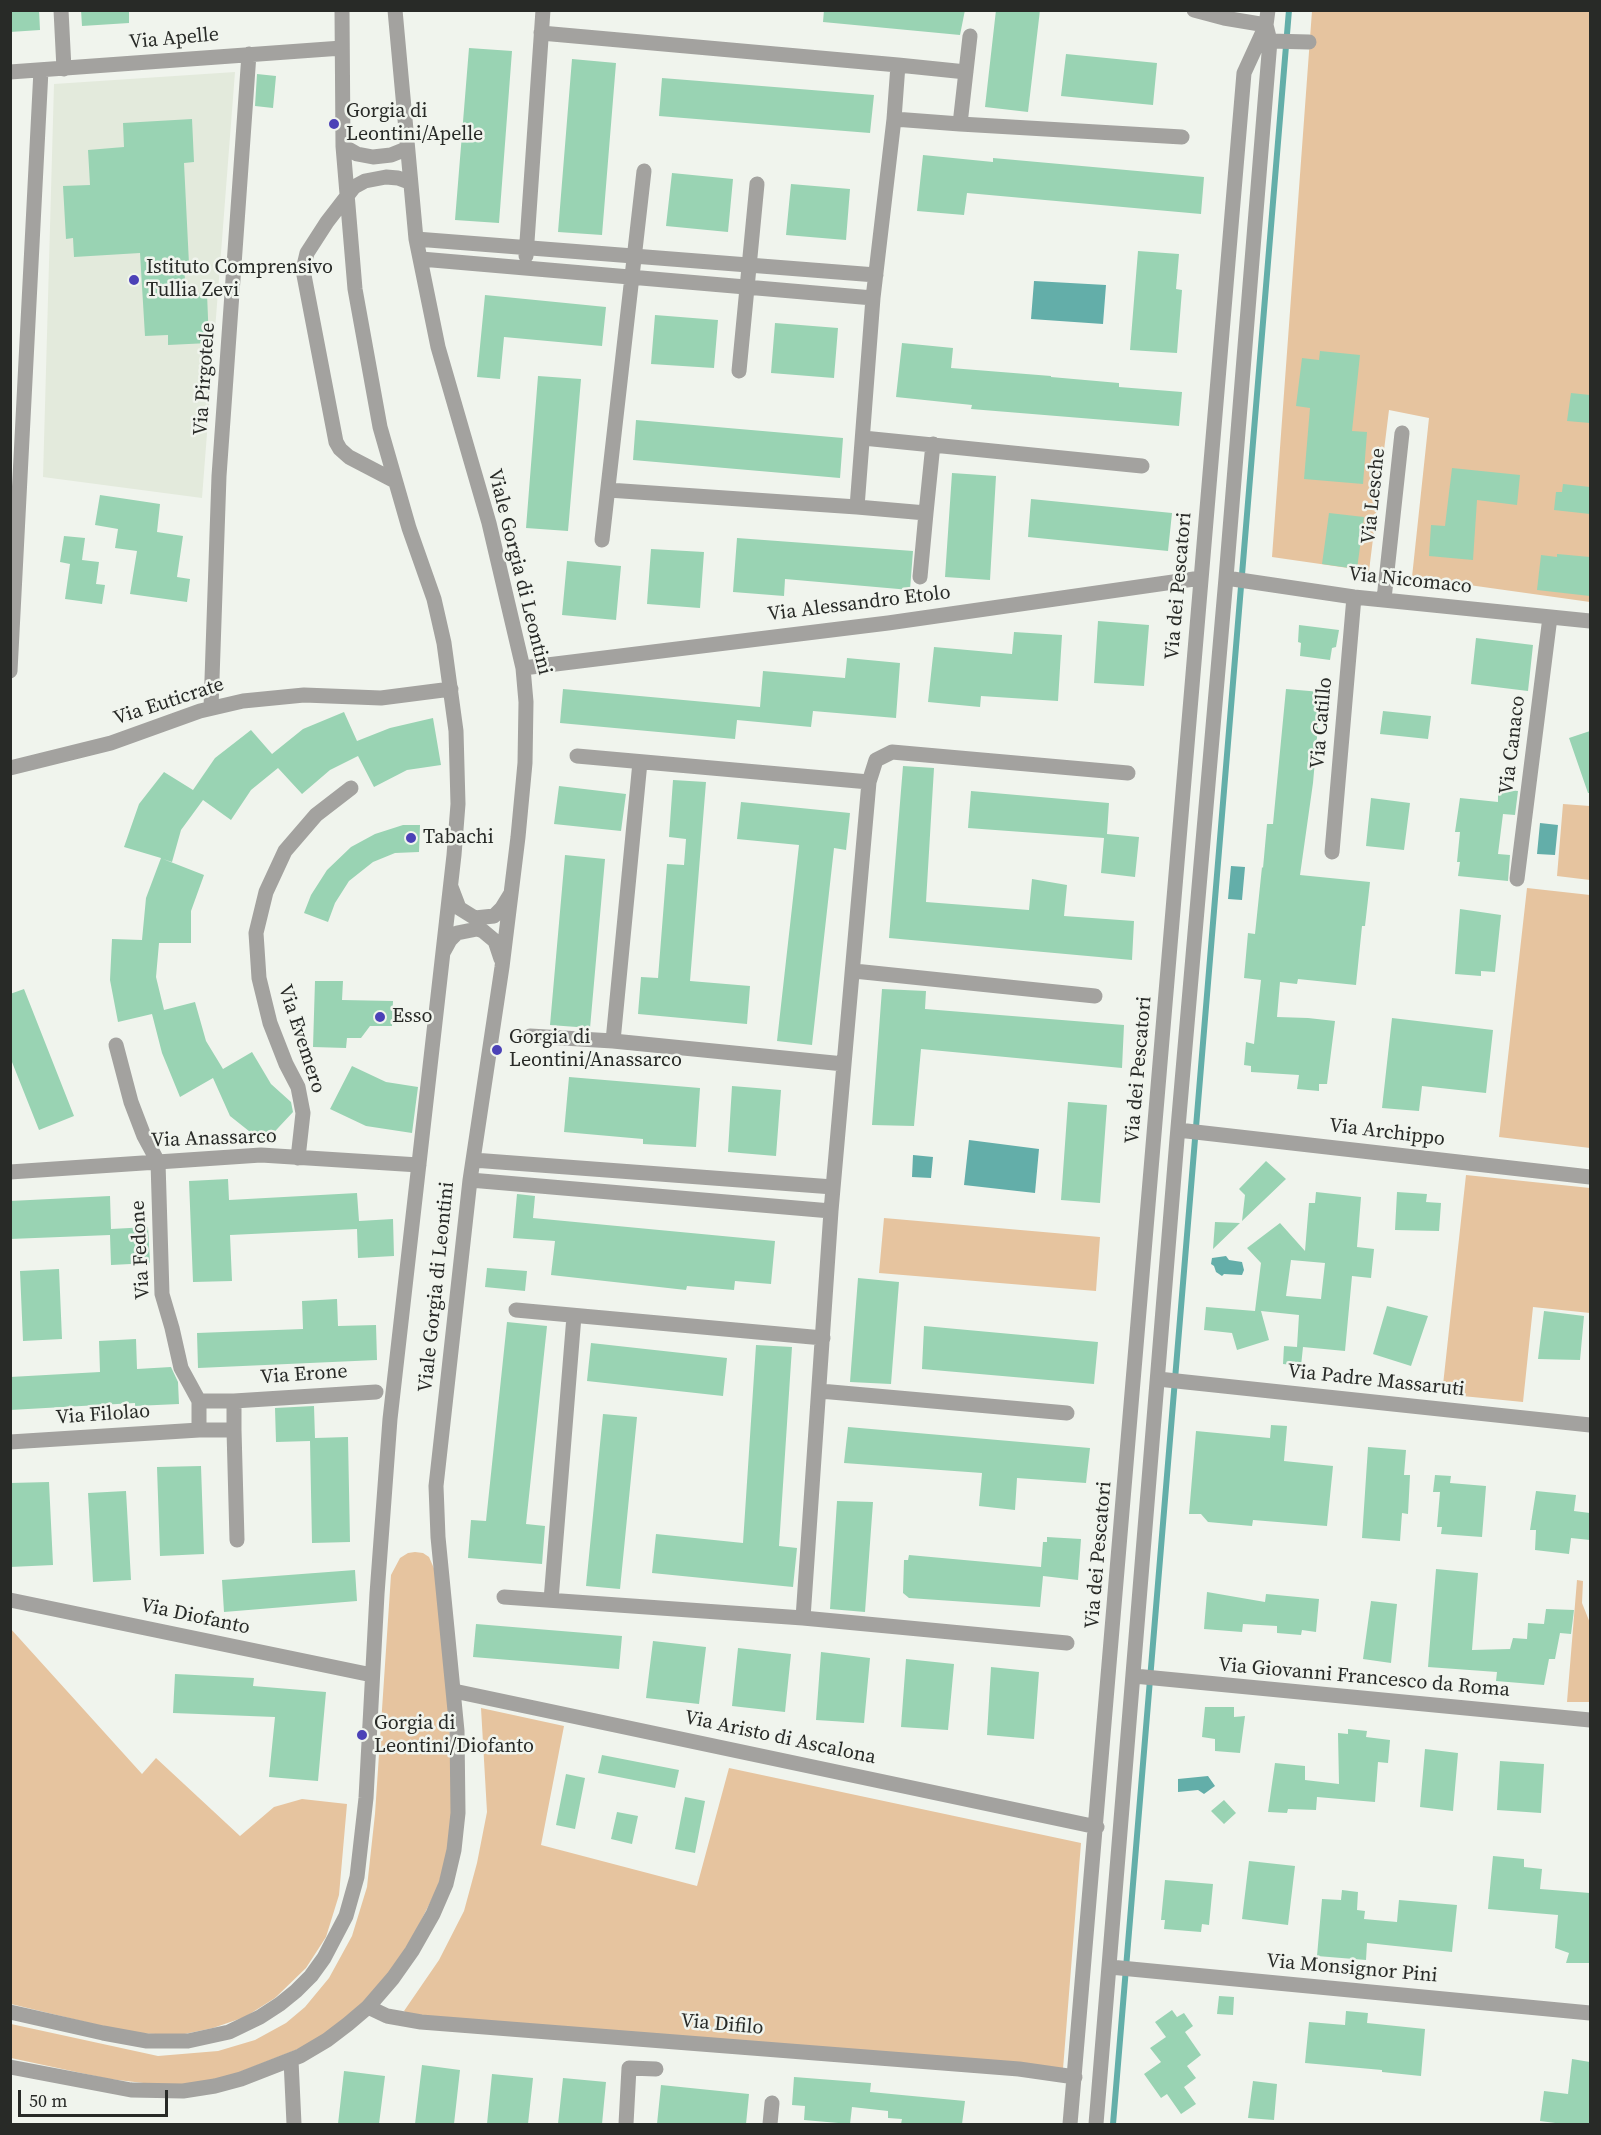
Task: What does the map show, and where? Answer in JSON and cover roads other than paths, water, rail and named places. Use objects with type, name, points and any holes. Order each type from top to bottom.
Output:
[{"type":"street","points":[[61,10],[64,69]]},
{"type":"street","name":"Viale Gorgia di Leontini","points":[[10,2012],[134,2039],[188,2041],[240,2028],[260,2017],[296,1991],[311,1976],[330,1948],[346,1916],[354,1890],[366,1798],[390,1419],[451,884],[458,804],[456,731],[444,643],[434,599],[409,528],[380,427],[355,289],[343,146],[342,10]]},
{"type":"street","name":"Viale Gorgia di Leontini","points":[[10,2067],[112,2087],[144,2091],[176,2091],[226,2084],[291,2060],[327,2040],[368,2007],[393,1978],[433,1914],[449,1872],[456,1838],[459,1804],[458,1731],[438,1537],[436,1486],[470,1180],[512,890],[525,763],[527,712],[523,668],[489,523],[438,347],[416,239],[395,10]]},
{"type":"street","points":[[526,268],[543,10]]},
{"type":"street","points":[[1096,2124],[1114,1967],[1141,1677],[1182,1130],[1274,41],[1267,18],[1194,10]]},
{"type":"street","name":"Via dei Pescatori","points":[[1070,2124],[1244,73],[1267,18]]},
{"type":"street","points":[[541,33],[966,72]]},
{"type":"street","points":[[960,124],[970,36]]},
{"type":"street","points":[[1274,41],[1306,42]]},
{"type":"street","name":"Via Apelle","points":[[10,72],[342,48]]},
{"type":"street","name":"Via Pirgotele","points":[[211,708],[219,476],[249,54]]},
{"type":"street","points":[[857,507],[873,298],[898,65]]},
{"type":"street","points":[[10,671],[17,420],[41,70]]},
{"type":"street","points":[[894,119],[1182,137]]},
{"type":"street","points":[[343,146],[357,154],[373,157],[391,155],[406,149]]},
{"type":"street","points":[[602,540],[644,171]]},
{"type":"street","points":[[395,482],[349,457],[336,442],[303,276],[307,253],[346,196],[360,183],[370,179],[393,177],[409,182]]},
{"type":"street","points":[[739,371],[757,184]]},
{"type":"street","points":[[416,239],[876,275]]},
{"type":"street","points":[[421,259],[873,298]]},
{"type":"street","name":"Via Lesche","points":[[1384,599],[1402,434]]},
{"type":"street","points":[[863,438],[1143,466]]},
{"type":"street","points":[[920,577],[933,444]]},
{"type":"street","points":[[608,490],[926,513]]},
{"type":"street","name":"Via Alessandro Etolo","points":[[523,668],[888,623],[1201,578]]},
{"type":"street","name":"Via Nicomaco","points":[[1230,579],[1354,597],[1590,621]]},
{"type":"street","name":"Via Catillo","points":[[1332,852],[1354,597]]},
{"type":"street","name":"Via Canaco","points":[[1517,879],[1550,617]]},
{"type":"street","name":"Via Euticrate","points":[[10,768],[111,743],[211,708],[243,701],[290,696],[371,698],[451,689]]},
{"type":"street","points":[[803,1618],[833,1187],[869,782],[876,760],[892,752],[1128,773]]},
{"type":"street","points":[[577,756],[869,782]]},
{"type":"street","points":[[613,1041],[640,762]]},
{"type":"street","name":"Via Evemero","points":[[298,1158],[303,1113],[298,1088],[270,1023],[259,978],[256,933],[266,892],[285,851],[316,815],[351,788]]},
{"type":"street","points":[[451,884],[459,908],[475,918],[482,919],[494,916],[506,903],[512,890]]},
{"type":"street","points":[[441,957],[450,940],[457,933],[477,929],[495,941],[502,967]]},
{"type":"street","points":[[854,971],[1095,996]]},
{"type":"street","points":[[530,1036],[613,1041],[844,1064]]},
{"type":"street","points":[[116,1045],[131,1102],[144,1136],[158,1162]]},
{"type":"street","name":"Via Archippo","points":[[1182,1130],[1590,1177]]},
{"type":"street","name":"Via Anassarco","points":[[10,1172],[261,1155],[419,1165]]},
{"type":"street","points":[[473,1160],[833,1187]]},
{"type":"street","name":"Via Fedone","points":[[158,1162],[162,1294],[181,1368],[199,1401]]},
{"type":"street","points":[[583,1190],[586,1169]]},
{"type":"street","points":[[666,1197],[667,1175]]},
{"type":"street","points":[[470,1180],[831,1211]]},
{"type":"street","points":[[752,1204],[754,1181]]},
{"type":"street","points":[[516,1310],[824,1338]]},
{"type":"street","points":[[550,1600],[574,1316]]},
{"type":"street","name":"Via Padre Massaruti","points":[[1163,1379],[1590,1425]]},
{"type":"street","points":[[820,1391],[1067,1413]]},
{"type":"street","name":"Via Erone","points":[[199,1401],[376,1392]]},
{"type":"street","points":[[199,1401],[199,1430]]},
{"type":"street","points":[[234,1401],[237,1540]]},
{"type":"street","name":"Via Filolao","points":[[10,1442],[199,1430],[234,1430]]},
{"type":"street","points":[[504,1597],[803,1618],[1067,1643]]},
{"type":"street","name":"Via Diofanto","points":[[10,1600],[372,1675]]},
{"type":"street","name":"Via Giovanni Francesco da Roma","points":[[1141,1677],[1590,1720]]},
{"type":"street","name":"Via Aristo di Ascalona","points":[[454,1691],[1097,1827]]},
{"type":"street","name":"Via Monsignor Pini","points":[[1114,1967],[1590,2013]]},
{"type":"street","name":"Via Difilo","points":[[368,2007],[387,2016],[421,2022],[1019,2069],[1075,2077]]},
{"type":"street","points":[[291,2060],[294,2124]]},
{"type":"street","points":[[626,2124],[630,2068],[656,2069]]},
{"type":"street","points":[[770,2124],[772,2103]]},
{"type":"water","points":[[1034,281],[1106,285],[1103,324],[1031,319]]},
{"type":"water","points":[[1540,823],[1558,825],[1555,855],[1537,854]]},
{"type":"water","points":[[1231,866],[1245,867],[1242,900],[1228,899]]},
{"type":"water","points":[[969,1140],[1039,1149],[1035,1193],[964,1185]]},
{"type":"water","points":[[913,1155],[933,1157],[931,1178],[912,1177]]},
{"type":"water","points":[[1226,1256],[1229,1260],[1242,1262],[1244,1270],[1242,1275],[1224,1274],[1222,1276],[1216,1272],[1211,1264],[1212,1258]]},
{"type":"water","points":[[1208,1776],[1215,1786],[1204,1794],[1198,1790],[1178,1792],[1178,1779]]},
{"type":"waterway","points":[[1113,2124],[1289,10]]},
{"type":"place","name":"Gorgia di Leontini/Apelle","points":[[334,124]]},
{"type":"place","name":"Istituto Comprensivo Tullia Zevi","points":[[134,280]]},
{"type":"place","name":"Tabachi","points":[[411,838]]},
{"type":"place","name":"Esso","points":[[380,1017]]},
{"type":"place","name":"Gorgia di Leontini/Anassarco","points":[[497,1050]]},
{"type":"place","name":"Gorgia di Leontini/Diofanto","points":[[362,1735]]}]
